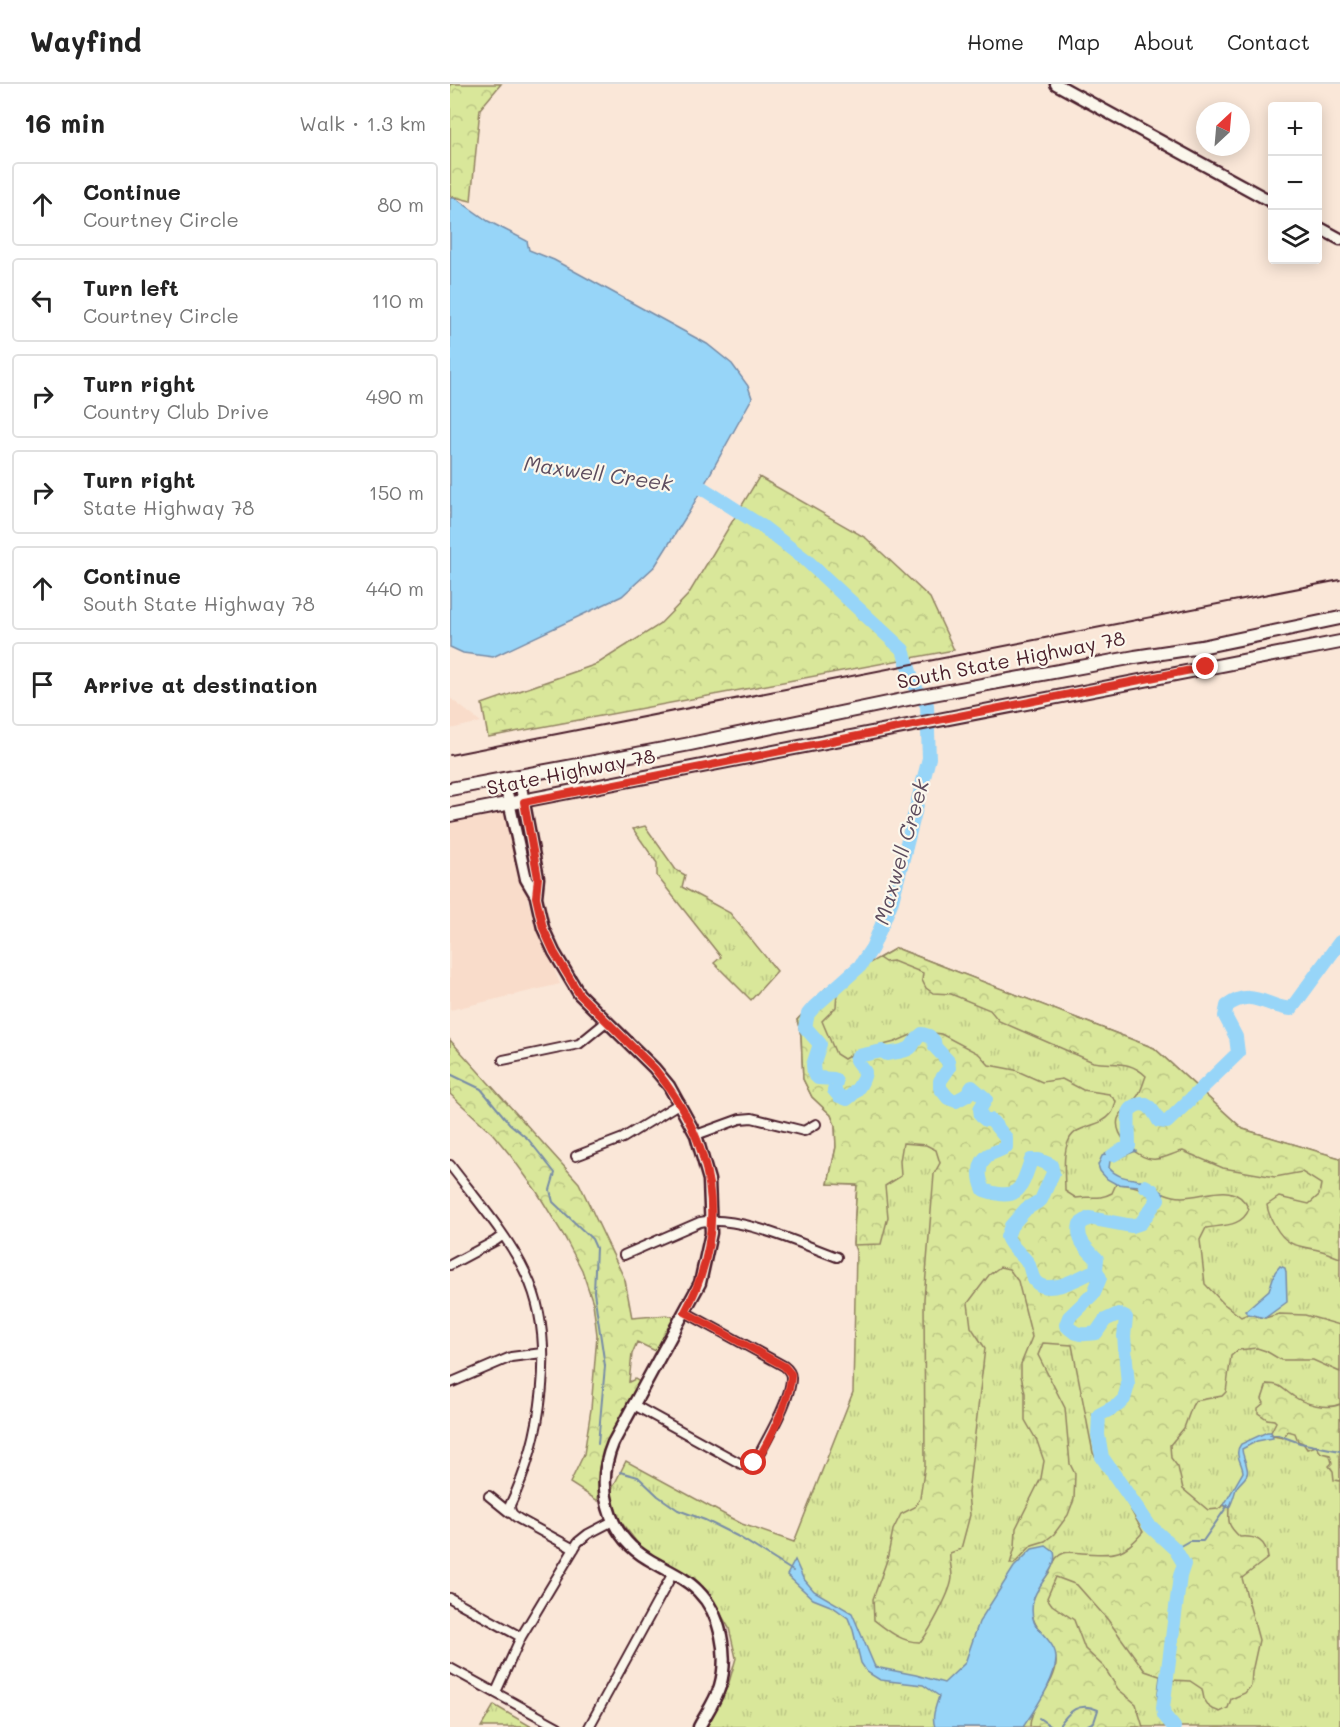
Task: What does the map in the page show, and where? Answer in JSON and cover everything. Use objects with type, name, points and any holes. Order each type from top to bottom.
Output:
[{"type":"main road","name":"South State Highway 78","points":[[690,744],[954,690],[1201,647],[1340,618]]},
{"type":"main road","name":"State Highway 78","points":[[450,815],[1340,642]]},
{"type":"main road","name":"State Highway 78","points":[[450,789],[690,744]]},
{"type":"street","points":[[1056,84],[1268,200]]},
{"type":"street","points":[[1322,230],[1340,239]]},
{"type":"street","points":[[519,776],[538,878],[536,897]]},
{"type":"street","points":[[504,779],[526,879],[536,897],[543,928],[561,966],[579,994],[654,1068],[680,1103],[696,1135],[709,1180],[712,1221],[710,1244],[702,1275],[685,1312],[613,1443],[606,1462],[604,1480],[612,1522],[632,1548],[698,1590],[711,1608],[722,1638],[722,1678],[719,1690],[699,1727]]},
{"type":"street","points":[[522,861],[534,858]]},
{"type":"street","points":[[504,1060],[579,1044],[606,1022]]},
{"type":"street","points":[[576,1156],[622,1138],[680,1103]]},
{"type":"street","points":[[696,1135],[740,1119],[764,1120],[804,1131],[816,1124]]},
{"type":"street","points":[[450,1166],[520,1262],[533,1290],[540,1321],[542,1353],[539,1414],[510,1509]]},
{"type":"street","points":[[624,1255],[700,1222],[712,1221],[728,1222],[769,1233],[837,1257]]},
{"type":"street","points":[[450,1265],[502,1236]]},
{"type":"street","points":[[634,1405],[743,1465],[750,1465],[756,1460],[779,1417],[791,1380],[789,1371],[784,1366],[685,1312]]},
{"type":"street","points":[[450,1383],[512,1357],[542,1353]]},
{"type":"street","points":[[489,1496],[574,1549]]},
{"type":"street","points":[[496,1692],[521,1637],[574,1549],[588,1534],[612,1522]]},
{"type":"street","points":[[589,1727],[673,1573]]},
{"type":"street","points":[[450,1598],[521,1637]]},
{"type":"street","points":[[451,1671],[496,1692],[554,1725]]},
{"type":"shaded area","points":[[450,698],[481,722],[450,729]]},
{"type":"shaded area","points":[[518,810],[528,902],[560,984],[450,1010],[450,823]]},
{"type":"green space","points":[[450,84],[501,84],[480,109],[471,201],[450,196]]},
{"type":"green space","points":[[759,477],[866,538],[930,598],[954,650],[488,737],[482,704],[597,664],[659,625],[688,595]]},
{"type":"green space","points":[[645,826],[676,870],[685,875],[682,887],[730,913],[777,971],[751,1000],[714,963],[721,957],[657,876],[657,863],[633,829]]},
{"type":"green space","points":[[896,948],[1154,1048],[1243,1129],[1340,1158],[1340,1727],[706,1727],[728,1686],[736,1658],[729,1628],[707,1591],[681,1572],[642,1549],[618,1518],[611,1491],[626,1461],[742,1524],[794,1542],[853,1392],[856,1251],[853,1243],[857,1185],[828,1184],[836,1147],[835,1125],[831,1115],[812,1097],[803,1079],[801,1035],[797,1020],[827,987]]},
{"type":"green space","points":[[896,948],[1154,1048],[1243,1129],[1340,1158],[1340,1258],[1322,1251],[1301,1247],[1285,1239],[1268,1211],[1267,1205],[1279,1197],[1309,1204],[1319,1195],[1321,1184],[1302,1172],[1275,1177],[1223,1168],[1183,1151],[1156,1159],[1143,1156],[1124,1140],[1118,1126],[1118,1119],[1138,1096],[1146,1076],[1127,1065],[1093,1062],[999,1021],[990,1010],[951,994],[933,993],[926,988],[922,980],[923,973],[893,961],[885,962],[879,958]]},
{"type":"green space","points":[[827,987],[837,993],[836,1007],[822,1021],[836,1054],[844,1059],[856,1052],[895,1042],[920,1031],[941,1034],[979,1054],[989,1065],[1015,1070],[1042,1082],[1062,1079],[1083,1090],[1109,1094],[1116,1101],[1111,1114],[1101,1122],[1077,1131],[1069,1140],[1065,1158],[1065,1191],[1076,1198],[1098,1197],[1112,1193],[1116,1184],[1138,1188],[1158,1198],[1164,1193],[1182,1197],[1220,1192],[1236,1194],[1249,1209],[1246,1215],[1231,1224],[1206,1228],[1200,1240],[1205,1284],[1224,1304],[1241,1317],[1248,1314],[1265,1318],[1279,1314],[1305,1315],[1340,1325],[1340,1372],[1313,1360],[1281,1360],[1257,1348],[1238,1350],[1231,1356],[1226,1392],[1222,1396],[1195,1401],[1184,1428],[1170,1445],[1171,1458],[1178,1467],[1183,1489],[1208,1510],[1218,1509],[1224,1505],[1229,1508],[1229,1521],[1233,1530],[1240,1537],[1259,1540],[1267,1552],[1268,1558],[1242,1578],[1259,1640],[1251,1686],[1245,1693],[1231,1699],[1228,1708],[1220,1712],[1210,1708],[1204,1699],[1202,1689],[1190,1681],[1171,1680],[1145,1671],[1108,1620],[1077,1585],[1056,1577],[1047,1598],[1052,1605],[1074,1620],[1085,1649],[1104,1667],[1118,1689],[1136,1704],[1143,1727],[1030,1727],[1034,1710],[1052,1679],[1056,1664],[1052,1647],[1033,1618],[1031,1609],[1036,1591],[1056,1558],[1061,1554],[1068,1552],[1116,1553],[1129,1546],[1143,1532],[1124,1498],[1093,1453],[1072,1345],[1043,1343],[1038,1355],[1065,1408],[1070,1464],[1075,1474],[1074,1499],[1068,1515],[1054,1534],[1045,1541],[1032,1545],[1014,1564],[1010,1564],[1015,1547],[1016,1528],[1041,1478],[1044,1461],[1037,1441],[1025,1420],[1025,1393],[1021,1364],[1032,1337],[1018,1281],[1009,1269],[1000,1267],[989,1275],[968,1303],[971,1327],[985,1348],[968,1493],[970,1515],[961,1549],[950,1553],[952,1577],[945,1600],[921,1642],[908,1641],[890,1632],[874,1620],[873,1599],[887,1560],[893,1530],[901,1514],[915,1507],[920,1498],[925,1465],[924,1299],[934,1174],[940,1163],[936,1150],[926,1145],[903,1143],[900,1161],[901,1176],[885,1186],[888,1217],[881,1244],[853,1245],[857,1185],[828,1184],[836,1147],[835,1125],[831,1115],[812,1097],[803,1079],[801,1035],[797,1020]]},
{"type":"green space","points":[[450,1040],[579,1183],[625,1280],[632,1318],[667,1315],[681,1319],[662,1354],[637,1342],[632,1354],[629,1382],[635,1379],[640,1382],[603,1452],[598,1477],[598,1501],[570,1483],[584,1454],[591,1409],[597,1335],[593,1303],[582,1270],[537,1192],[492,1133],[450,1094]]},
{"type":"green space","points":[[1267,1384],[1279,1386],[1310,1404],[1335,1406],[1340,1404],[1340,1481],[1334,1480],[1333,1471],[1329,1466],[1332,1463],[1330,1455],[1321,1453],[1316,1446],[1307,1449],[1303,1443],[1298,1441],[1295,1433],[1288,1431],[1283,1438],[1273,1436],[1271,1432],[1276,1422],[1258,1413],[1258,1408],[1264,1403],[1262,1399]]},
{"type":"green space","points":[[494,1705],[532,1727],[481,1727]]},
{"type":"water","points":[[450,198],[455,198],[488,221],[527,241],[529,250],[554,260],[707,344],[732,364],[748,386],[752,398],[689,512],[655,566],[622,596],[493,657],[463,653],[450,647]]},
{"type":"water","points":[[1125,1143],[1136,1151],[1110,1161],[1109,1168],[1121,1176],[1146,1182],[1155,1187],[1164,1193],[1158,1199],[1139,1186],[1116,1184],[1100,1171],[1098,1165],[1102,1156]]},
{"type":"water","points":[[1280,1266],[1285,1268],[1286,1272],[1287,1302],[1265,1318],[1248,1314],[1245,1311],[1269,1290],[1275,1272]]},
{"type":"water","points":[[1271,1432],[1273,1438],[1257,1441],[1242,1449],[1248,1471],[1246,1477],[1237,1486],[1229,1508],[1224,1505],[1243,1472],[1238,1455],[1241,1444]]},
{"type":"water","points":[[1046,1546],[1054,1552],[1055,1558],[1035,1595],[1032,1611],[1035,1624],[1054,1649],[1055,1667],[1046,1689],[1023,1727],[935,1727],[934,1715],[939,1696],[923,1685],[880,1680],[867,1672],[861,1663],[848,1618],[833,1607],[813,1599],[787,1575],[795,1560],[803,1578],[814,1591],[852,1613],[875,1667],[944,1683],[965,1663],[979,1622],[1014,1567],[1032,1549]]},
{"type":"water","points":[[1160,1677],[1171,1680],[1168,1706],[1171,1715],[1180,1727],[1169,1727],[1161,1716],[1158,1698]]},
{"type":"waterway","name":"Maxwell Creek","points":[[684,485],[702,488],[763,527],[806,560],[903,650],[915,687],[927,705],[929,758],[892,901],[872,948],[860,966],[808,1014],[805,1027],[820,1044],[813,1065],[814,1074],[818,1078],[834,1079],[836,1082],[834,1090],[839,1096],[847,1099],[863,1080],[865,1072],[856,1060],[858,1056],[882,1051],[887,1054],[904,1051],[910,1048],[922,1034],[929,1036],[934,1041],[935,1047],[948,1061],[949,1068],[940,1081],[940,1088],[948,1098],[956,1101],[967,1095],[972,1087],[986,1099],[980,1109],[981,1116],[986,1120],[991,1120],[1006,1138],[1006,1147],[989,1155],[980,1168],[984,1190],[1012,1193],[1021,1185],[1031,1160],[1039,1160],[1051,1165],[1053,1173],[1041,1200],[1026,1209],[1011,1226],[1007,1237],[1011,1245],[1028,1263],[1035,1281],[1048,1287],[1056,1286],[1074,1281],[1096,1270]]},
{"type":"waterway","points":[[1113,1155],[1129,1146],[1129,1115],[1132,1108],[1139,1104],[1147,1105],[1159,1121],[1167,1122],[1238,1053],[1236,1037],[1225,1016],[1227,1006],[1244,998],[1252,998],[1291,1009],[1340,942]]},
{"type":"waterway","points":[[450,1074],[481,1089],[510,1124],[528,1139],[555,1173],[550,1190],[553,1202],[592,1239],[596,1248],[594,1292],[605,1366],[598,1444]]},
{"type":"waterway","points":[[1145,1186],[1152,1190],[1158,1199],[1141,1223],[1132,1226],[1089,1218],[1080,1224],[1079,1235],[1097,1259],[1096,1270],[1100,1278],[1094,1293],[1069,1317],[1066,1325],[1076,1333],[1091,1334],[1096,1333],[1105,1320],[1118,1314],[1126,1318],[1124,1336],[1128,1385],[1124,1399],[1118,1405],[1099,1415],[1098,1435],[1102,1457],[1149,1525],[1175,1549],[1184,1564],[1180,1576],[1163,1708],[1164,1715],[1174,1727]]},
{"type":"waterway","points":[[1270,1435],[1340,1451]]},
{"type":"waterway","points":[[620,1472],[638,1477],[658,1496],[678,1510],[739,1537],[793,1571]]},
{"type":"waterway","points":[[1175,1549],[1189,1541],[1203,1541],[1228,1505]]},
{"type":"waterway","points":[[1058,1727],[1075,1709],[1091,1707],[1098,1710],[1094,1722],[1084,1727]]},
{"type":"waterway","points":[[1039,1718],[1052,1727]]},
{"type":"railway","points":[[450,755],[1340,580]]},
{"type":"route","points":[[754,1463],[775,1426],[791,1374],[784,1366],[685,1312],[700,1283],[711,1233],[709,1180],[696,1135],[680,1103],[665,1081],[579,994],[561,966],[543,928],[539,912],[536,897],[538,878],[524,802],[1206,667]]}]
